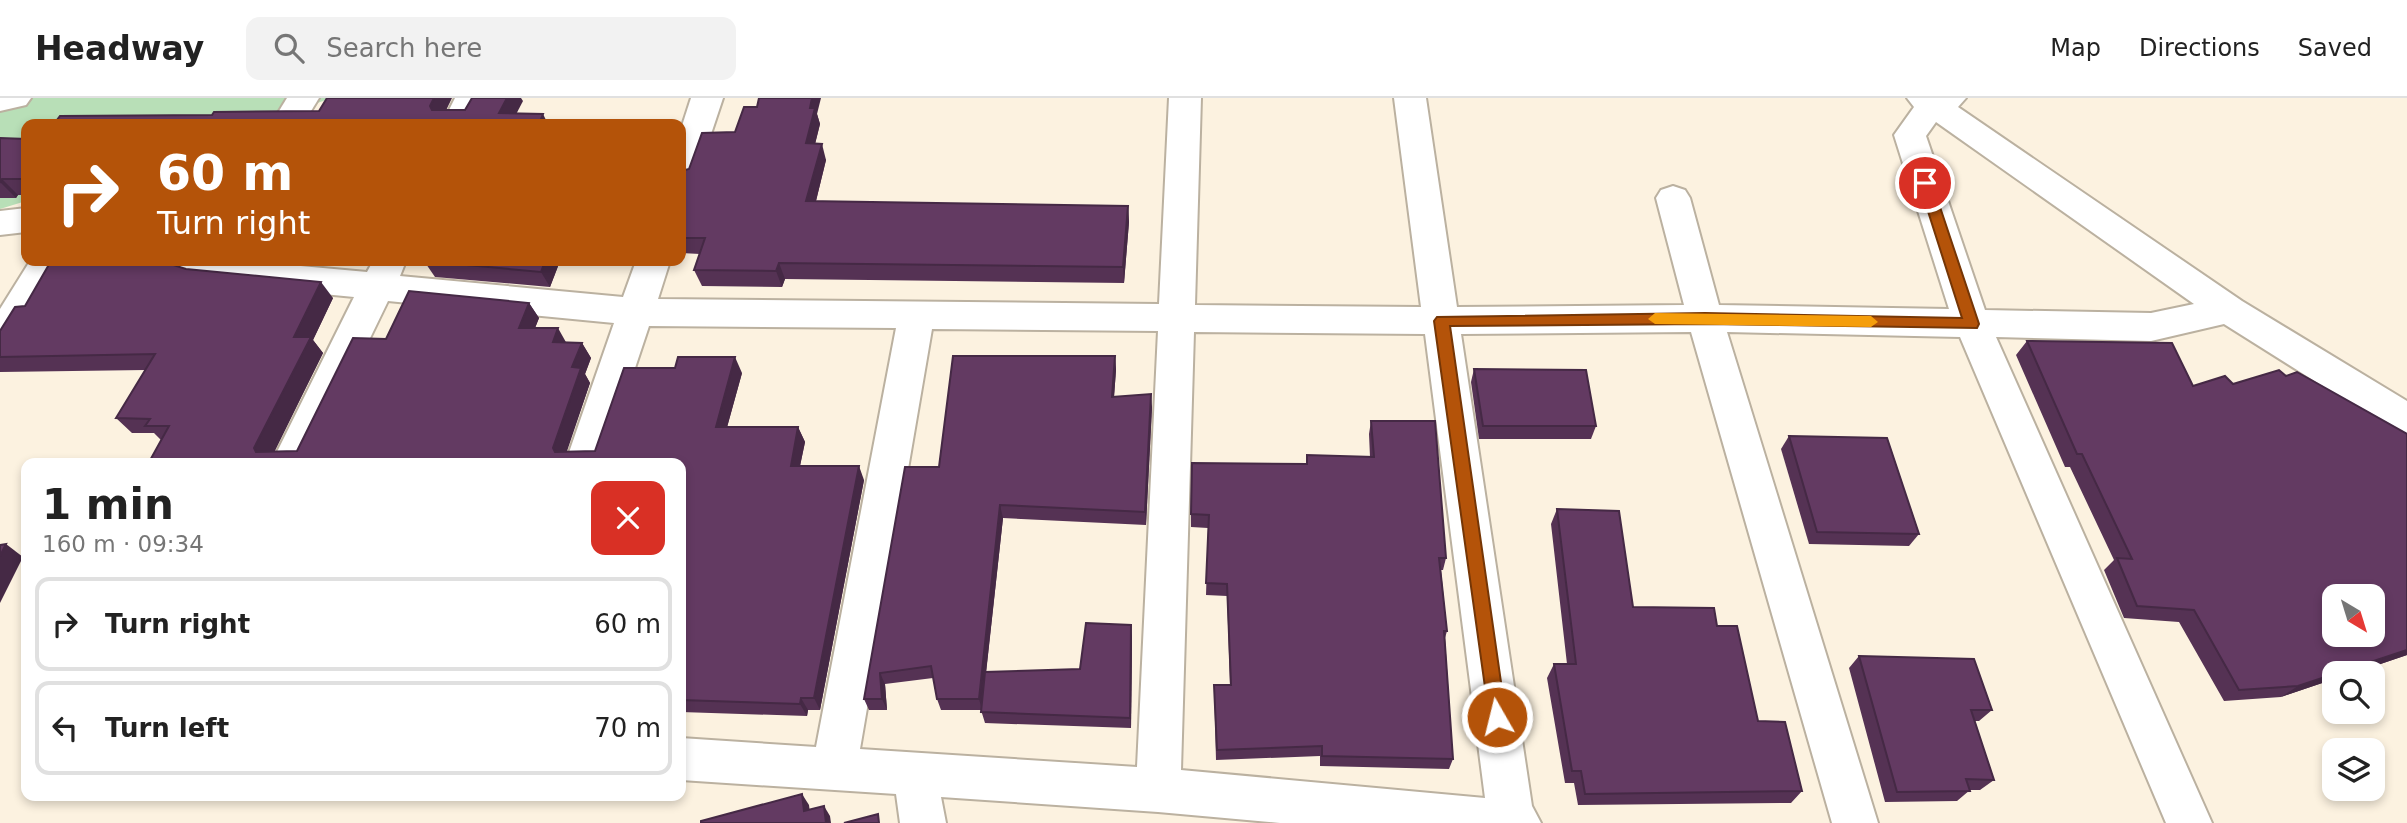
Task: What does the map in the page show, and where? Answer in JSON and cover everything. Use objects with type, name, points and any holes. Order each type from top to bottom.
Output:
[{"type":"street","points":[[0,101],[15,98]]},
{"type":"street","points":[[290,119],[303,98]]},
{"type":"street","points":[[460,119],[471,98]]},
{"type":"street","points":[[686,162],[707,98]]},
{"type":"street","points":[[1158,790],[1185,98]]},
{"type":"street","points":[[1410,98],[1511,822]]},
{"type":"street","points":[[2189,823],[1972,324],[1910,135],[1935,100],[2229,310],[2407,420]]},
{"type":"street","points":[[1673,198],[1705,318],[1855,823]]},
{"type":"street","points":[[0,223],[21,221]]},
{"type":"street","points":[[0,339],[45,266]]},
{"type":"street","points":[[255,266],[384,273],[636,312],[1442,321],[1705,318],[2151,327],[2229,310]]},
{"type":"street","points":[[586,458],[651,266]]},
{"type":"street","points":[[293,458],[384,273]]},
{"type":"street","points":[[834,769],[916,316]]},
{"type":"street","points":[[686,759],[1158,790],[1518,823]]},
{"type":"street","points":[[915,774],[923,823]]},
{"type":"green space","points":[[0,98],[332,98],[270,119],[21,119],[21,203],[0,209]]},
{"type":"building","points":[[327,98],[434,98],[430,106],[432,110],[465,110],[472,98],[507,98],[499,113],[543,114],[541,119],[58,119],[60,116],[319,111]]},
{"type":"building","points":[[759,98],[812,98],[810,108],[815,108],[806,143],[822,144],[806,201],[1128,206],[1123,267],[779,263],[776,271],[694,270],[705,238],[686,238],[686,170],[689,169],[702,133],[735,132],[744,107],[757,107]]},
{"type":"building","points":[[0,138],[21,139],[21,179],[2,179],[0,182]]},
{"type":"building","points":[[48,266],[176,266],[321,282],[294,337],[311,337],[254,448],[256,452],[297,451],[353,338],[386,339],[409,291],[529,303],[519,328],[558,328],[553,342],[582,343],[572,367],[581,368],[553,448],[555,452],[595,451],[624,368],[675,368],[678,357],[735,357],[716,427],[798,427],[791,466],[859,466],[814,698],[801,698],[800,704],[686,700],[686,458],[151,458],[169,426],[145,426],[150,419],[116,418],[155,354],[0,357],[0,331],[15,307],[25,306]]},
{"type":"building","points":[[477,266],[543,266],[541,272]]},
{"type":"building","points":[[2027,341],[2172,343],[2193,386],[2225,376],[2233,384],[2279,370],[2286,376],[2297,372],[2407,434],[2407,650],[2374,661],[2322,661],[2322,678],[2298,686],[2239,690],[2194,610],[2137,606],[2117,558],[2132,559],[2082,454],[2077,454]]},
{"type":"building","points":[[953,356],[1115,356],[1112,397],[1151,394],[1145,512],[1000,505],[979,699],[937,699],[931,666],[880,673],[882,699],[864,699],[905,467],[939,467]]},
{"type":"building","points":[[1474,369],[1586,370],[1596,426],[1483,426]]},
{"type":"building","points":[[1371,421],[1435,421],[1446,558],[1439,558],[1447,631],[1444,631],[1453,759],[1322,756],[1322,746],[1217,750],[1214,685],[1231,685],[1227,584],[1206,583],[1209,515],[1191,514],[1192,463],[1307,464],[1307,455],[1374,457]]},
{"type":"building","points":[[1789,436],[1887,438],[1919,534],[1817,532]]},
{"type":"building","points":[[1557,509],[1619,511],[1633,607],[1714,608],[1717,626],[1737,626],[1758,721],[1785,722],[1802,791],[1585,794],[1581,771],[1572,771],[1554,664],[1576,664]]},
{"type":"building","points":[[6,544],[0,556],[0,545]]},
{"type":"building","points":[[1086,623],[1131,625],[1130,718],[981,712],[985,672],[1080,669]]},
{"type":"building","points":[[1859,656],[1974,659],[1992,710],[1971,710],[1994,780],[1966,779],[1970,791],[1897,792]]},
{"type":"building","points":[[802,794],[804,811],[824,806],[826,823],[701,823],[701,821]]},
{"type":"building","points":[[878,814],[879,823],[844,823]]},
{"type":"slow traffic","points":[[1655,319],[1871,322]]},
{"type":"route","points":[[1497,717],[1442,321],[1705,318],[1972,324],[1925,183]]}]
